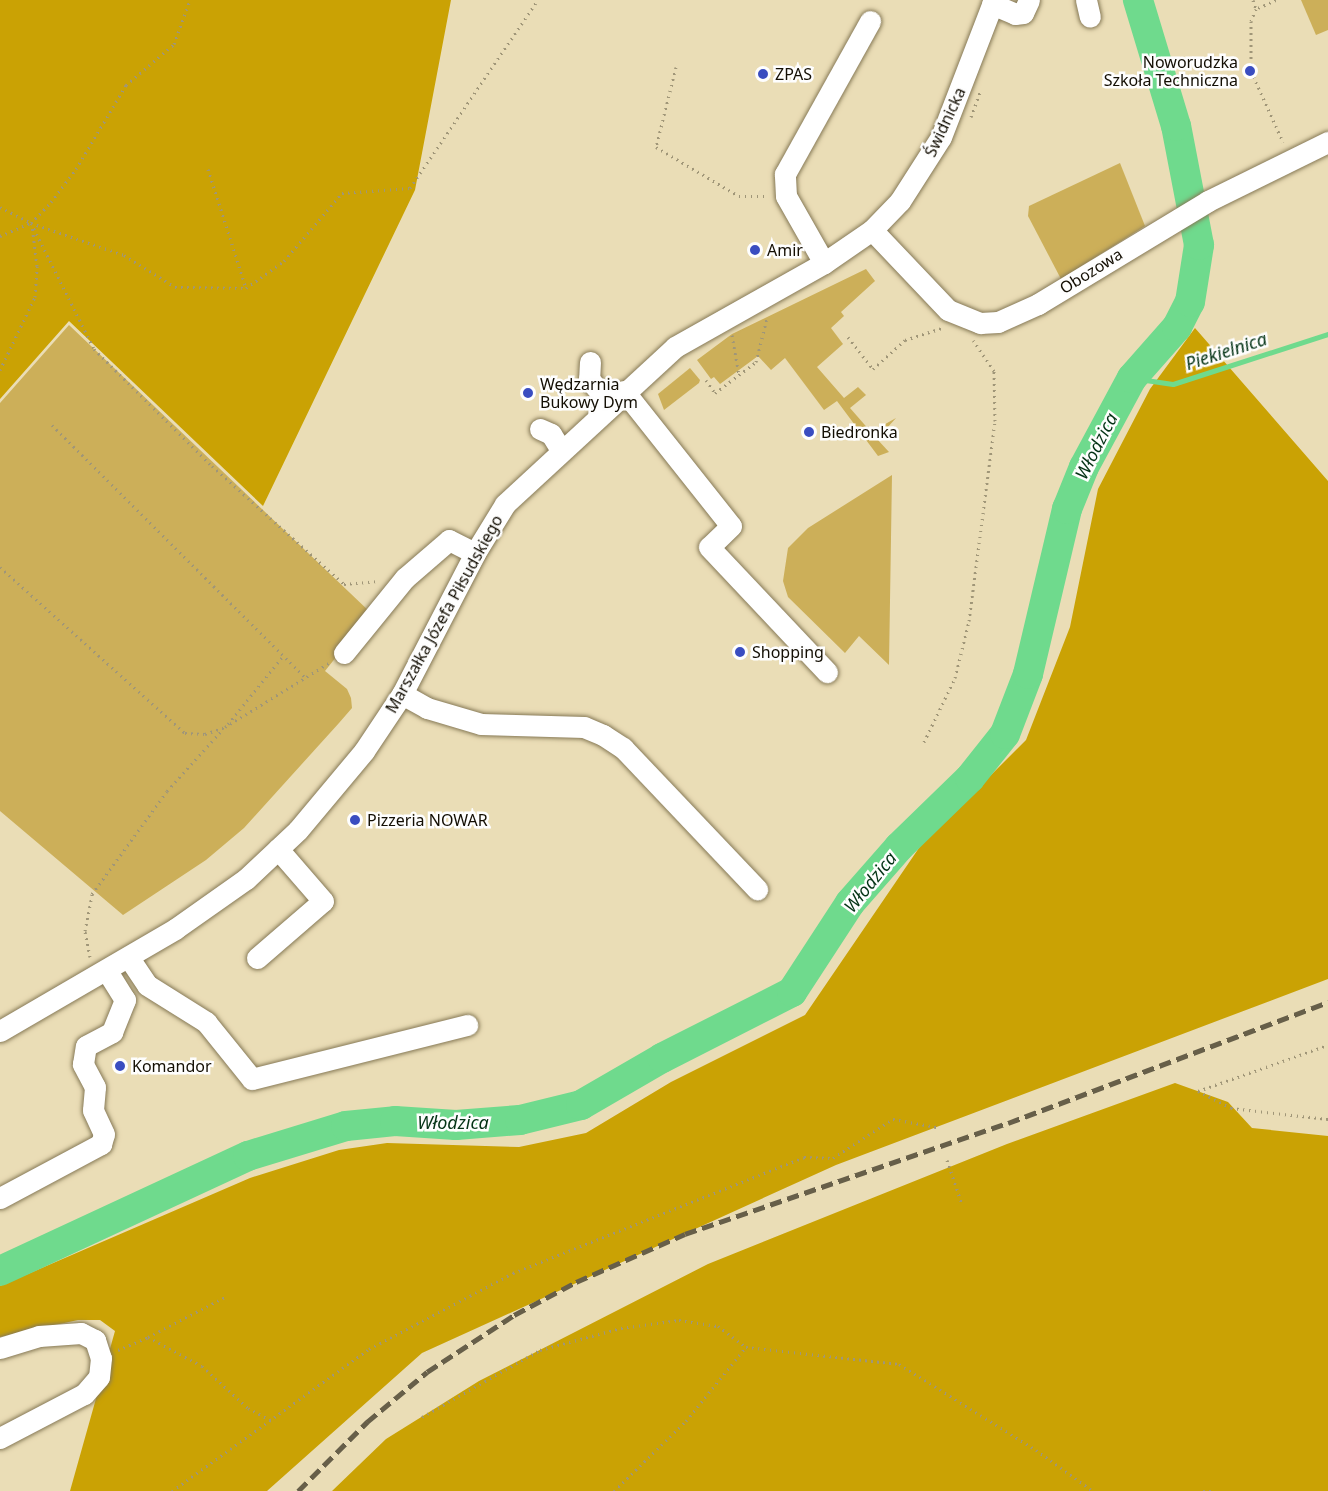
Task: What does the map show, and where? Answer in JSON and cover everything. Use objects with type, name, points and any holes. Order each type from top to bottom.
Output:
[{"type":"street","points":[[993,2],[1015,14],[1023,13],[1029,0]]},
{"type":"street","name":"Świdnicka","points":[[872,230],[910,187],[941,136],[993,2]]},
{"type":"street","points":[[824,263],[786,196],[785,174],[870,21]]},
{"type":"street","name":"Obozowa","points":[[872,230],[936,299],[963,317],[980,323],[1018,315],[1208,201],[1328,142]]},
{"type":"street","name":"Marszałka Józefa Piłsudskiego","points":[[0,1031],[99,967],[129,958],[246,879],[278,849],[364,751],[402,694],[475,553],[505,504],[617,397],[675,348],[824,263],[872,230]]},
{"type":"street","points":[[590,362],[589,379],[617,397],[731,526],[709,547],[827,672]]},
{"type":"street","points":[[540,429],[551,434],[561,450]]},
{"type":"street","points":[[344,653],[405,578],[449,540],[475,553]]},
{"type":"street","points":[[402,694],[427,708],[481,724],[584,727],[603,735],[623,748],[756,889]]},
{"type":"street","points":[[257,958],[323,901],[278,849]]},
{"type":"street","points":[[129,958],[147,985],[206,1022],[252,1079],[467,1024]]},
{"type":"street","points":[[0,1198],[101,1144],[104,1134],[93,1110],[95,1088],[84,1065],[86,1046],[112,1032],[125,1000],[99,967]]},
{"type":"street","points":[[0,1348],[39,1336],[81,1333],[95,1340],[101,1358],[99,1377],[84,1394],[0,1437]]},
{"type":"path","points":[[0,236],[31,223],[76,170],[126,85],[174,44],[190,0]]},
{"type":"path","points":[[0,207],[31,223],[124,255],[175,286],[246,288],[284,261],[342,193],[410,188],[538,0]]},
{"type":"path","points":[[1253,0],[1256,9],[1251,21],[1251,71],[1291,160]]},
{"type":"path","points":[[1256,9],[1276,0]]},
{"type":"path","points":[[676,67],[656,147],[739,196],[786,196]]},
{"type":"path","points":[[208,169],[246,288]]},
{"type":"path","points":[[0,370],[35,297],[37,266],[31,223]]},
{"type":"path","points":[[31,223],[94,349],[212,466],[344,584],[405,578]]},
{"type":"path","points":[[706,380],[715,393],[756,362],[767,316]]},
{"type":"path","points":[[848,337],[873,369],[905,340],[963,317]]},
{"type":"path","points":[[924,742],[955,678],[969,621],[995,421],[994,371],[961,321],[963,317]]},
{"type":"path","points":[[732,334],[739,374]]},
{"type":"path","points":[[52,425],[306,678]]},
{"type":"path","points":[[0,567],[185,733],[205,734],[225,727],[344,653]]},
{"type":"path","points":[[99,967],[85,931],[92,894],[166,791],[225,727],[284,656]]},
{"type":"path","points":[[1328,1045],[1198,1091],[1231,1108],[1328,1119]]},
{"type":"path","points":[[172,1491],[369,1349],[513,1273],[804,1157],[833,1158],[893,1119],[936,1127]]},
{"type":"path","points":[[947,1160],[962,1204]]},
{"type":"path","points":[[101,1358],[148,1337],[227,1296]]},
{"type":"path","points":[[422,1417],[540,1350],[633,1326],[679,1320],[718,1326],[746,1347],[898,1364],[1093,1491]]},
{"type":"path","points":[[148,1337],[202,1366],[248,1408],[272,1421]]},
{"type":"path","points":[[614,1491],[686,1421],[746,1347]]},
{"type":"path","points":[[1203,1491],[1213,1491]]},
{"type":"shaded area","points":[[0,0],[451,0],[415,190],[263,506],[69,321],[0,399]]},
{"type":"shaded area","points":[[1301,0],[1328,0],[1328,30],[1316,35]]},
{"type":"shaded area","points":[[1120,163],[1145,226],[1061,279],[1028,216],[1029,206]]},
{"type":"shaded area","points":[[866,269],[875,281],[841,312],[844,316],[831,328],[843,344],[817,367],[844,398],[858,387],[866,395],[850,408],[871,432],[896,418],[877,439],[889,452],[878,456],[837,401],[824,410],[785,358],[771,370],[758,356],[720,384],[714,377],[711,379],[697,360],[732,334]]},
{"type":"shaded area","points":[[69,325],[371,613],[325,671],[347,689],[352,708],[244,828],[206,860],[123,915],[0,811],[0,403]]},
{"type":"shaded area","points":[[1195,328],[1328,481],[1328,979],[836,1165],[422,1353],[267,1491],[70,1491],[115,1331],[100,1320],[78,1320],[0,1337],[0,1286],[250,1178],[339,1150],[387,1143],[519,1147],[586,1133],[671,1082],[805,1015],[921,845],[1026,740],[1070,627],[1098,489],[1150,389]]},
{"type":"shaded area","points":[[690,368],[700,380],[699,383],[664,410],[658,394]]},
{"type":"shaded area","points":[[892,475],[889,665],[859,636],[845,653],[788,597],[783,581],[788,548],[808,528]]},
{"type":"shaded area","points":[[1175,1083],[1228,1102],[1252,1128],[1328,1136],[1328,1491],[332,1491],[386,1439],[479,1381],[708,1264],[1007,1144]]},
{"type":"waterway","name":"Włodzica","points":[[0,1271],[248,1156],[346,1126],[395,1121],[456,1125],[520,1120],[581,1105],[662,1058],[792,992],[850,903],[899,847],[970,778],[1005,734],[1028,674],[1067,509],[1084,467],[1132,378],[1177,327],[1190,302],[1199,245],[1176,126],[1138,0]]},
{"type":"waterway","name":"Piekielnica","points":[[1132,378],[1173,384],[1328,334]]},
{"type":"railway","points":[[298,1491],[367,1422],[427,1372],[514,1315],[576,1282],[685,1234],[1008,1123],[1328,1002]]},
{"type":"place","name":"Noworudzka Szkoła Techniczna","points":[[1250,71]]},
{"type":"place","name":"ZPAS","points":[[763,74]]},
{"type":"place","name":"Amir","points":[[755,250]]},
{"type":"place","name":"Wędzarnia Bukowy Dym","points":[[528,393]]},
{"type":"place","name":"Biedronka","points":[[809,432]]},
{"type":"place","name":"Shopping","points":[[740,652]]},
{"type":"place","name":"Pizzeria NOWAR","points":[[355,820]]},
{"type":"place","name":"Komandor","points":[[120,1066]]}]
